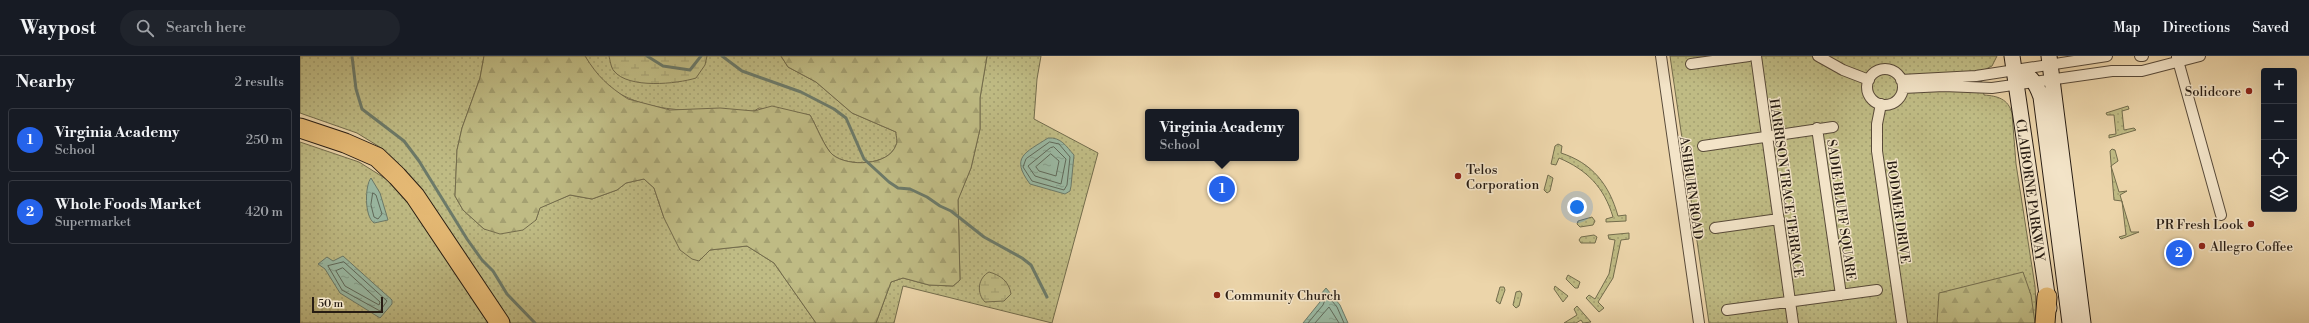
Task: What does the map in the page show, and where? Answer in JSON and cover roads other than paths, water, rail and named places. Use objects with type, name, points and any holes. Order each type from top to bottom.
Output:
[{"type":"highway","points":[[300,128],[345,143],[377,157],[397,176],[415,196],[500,323]]},
{"type":"highway","points":[[2046,323],[2047,297]]},
{"type":"main road","points":[[2049,60],[2083,323]]},
{"type":"main road","points":[[2013,63],[2036,82],[2041,97],[2070,323]]},
{"type":"main road","name":"CLAIBORNE PARKWAY","points":[[2013,63],[2051,323]]},
{"type":"street","name":"ASHBURN ROAD","points":[[1661,56],[1699,323]]},
{"type":"street","points":[[1692,64],[1749,56]]},
{"type":"street","name":"HARRISON TRACE TERRACE","points":[[1756,56],[1793,323]]},
{"type":"street","points":[[1818,56],[1843,70],[1869,80]]},
{"type":"street","points":[[1902,84],[1976,76],[2013,63],[2107,56]]},
{"type":"street","points":[[1902,84],[1985,88],[2052,80],[2112,70],[2142,71],[2178,59],[2200,56]]},
{"type":"street","points":[[2178,59],[2221,215]]},
{"type":"street","points":[[1884,69],[1892,71],[1902,84],[1900,96],[1894,102],[1882,104],[1874,101],[1869,94],[1869,80],[1876,72],[1884,69]]},
{"type":"street","name":"BODMER DRIVE","points":[[1882,104],[1877,124],[1877,151],[1902,323]]},
{"type":"street","name":"SADIE BLUFF SQUARE","points":[[1703,146],[1817,128],[1833,127]]},
{"type":"street","name":"SADIE BLUFF SQUARE","points":[[1817,128],[1841,295]]},
{"type":"street","points":[[1715,228],[1779,219]]},
{"type":"street","name":"SADIE BLUFF SQUARE","points":[[1727,310],[1877,290]]},
{"type":"water","points":[[1048,138],[1053,138],[1060,141],[1066,145],[1074,155],[1070,191],[1065,194],[1030,184],[1021,168],[1023,156]]},
{"type":"water","points":[[371,178],[380,193],[388,220],[374,223],[368,214],[366,200]]},
{"type":"water","points":[[343,256],[392,300],[392,304],[380,318],[340,293],[325,269],[318,264],[327,257],[333,261]]},
{"type":"water","points":[[1326,288],[1340,305],[1348,323],[1303,323],[1320,302],[1321,294]]},
{"type":"waterway","points":[[352,56],[356,89],[362,109],[404,141],[419,161],[467,239],[482,260],[493,271],[507,294],[535,323]]},
{"type":"waterway","points":[[647,56],[663,66],[690,70],[701,56]]},
{"type":"waterway","points":[[722,56],[742,71],[801,92],[834,109],[846,118],[864,159],[889,182],[898,188],[910,189],[927,197],[940,206],[951,211],[984,237],[1022,258],[1031,265],[1047,297]]},
{"type":"place","name":"Solidcore","points":[[2249,91]]},
{"type":"place","name":"Telos Corporation","points":[[1458,176]]},
{"type":"place","name":"Virginia Academy","points":[[1222,189]]},
{"type":"place","name":"PR Fresh Look","points":[[2251,224]]},
{"type":"place","name":"Allegro Coffee","points":[[2202,246]]},
{"type":"place","name":"Whole Foods Market","points":[[2179,253]]},
{"type":"place","name":"Community Church","points":[[1217,295]]}]
